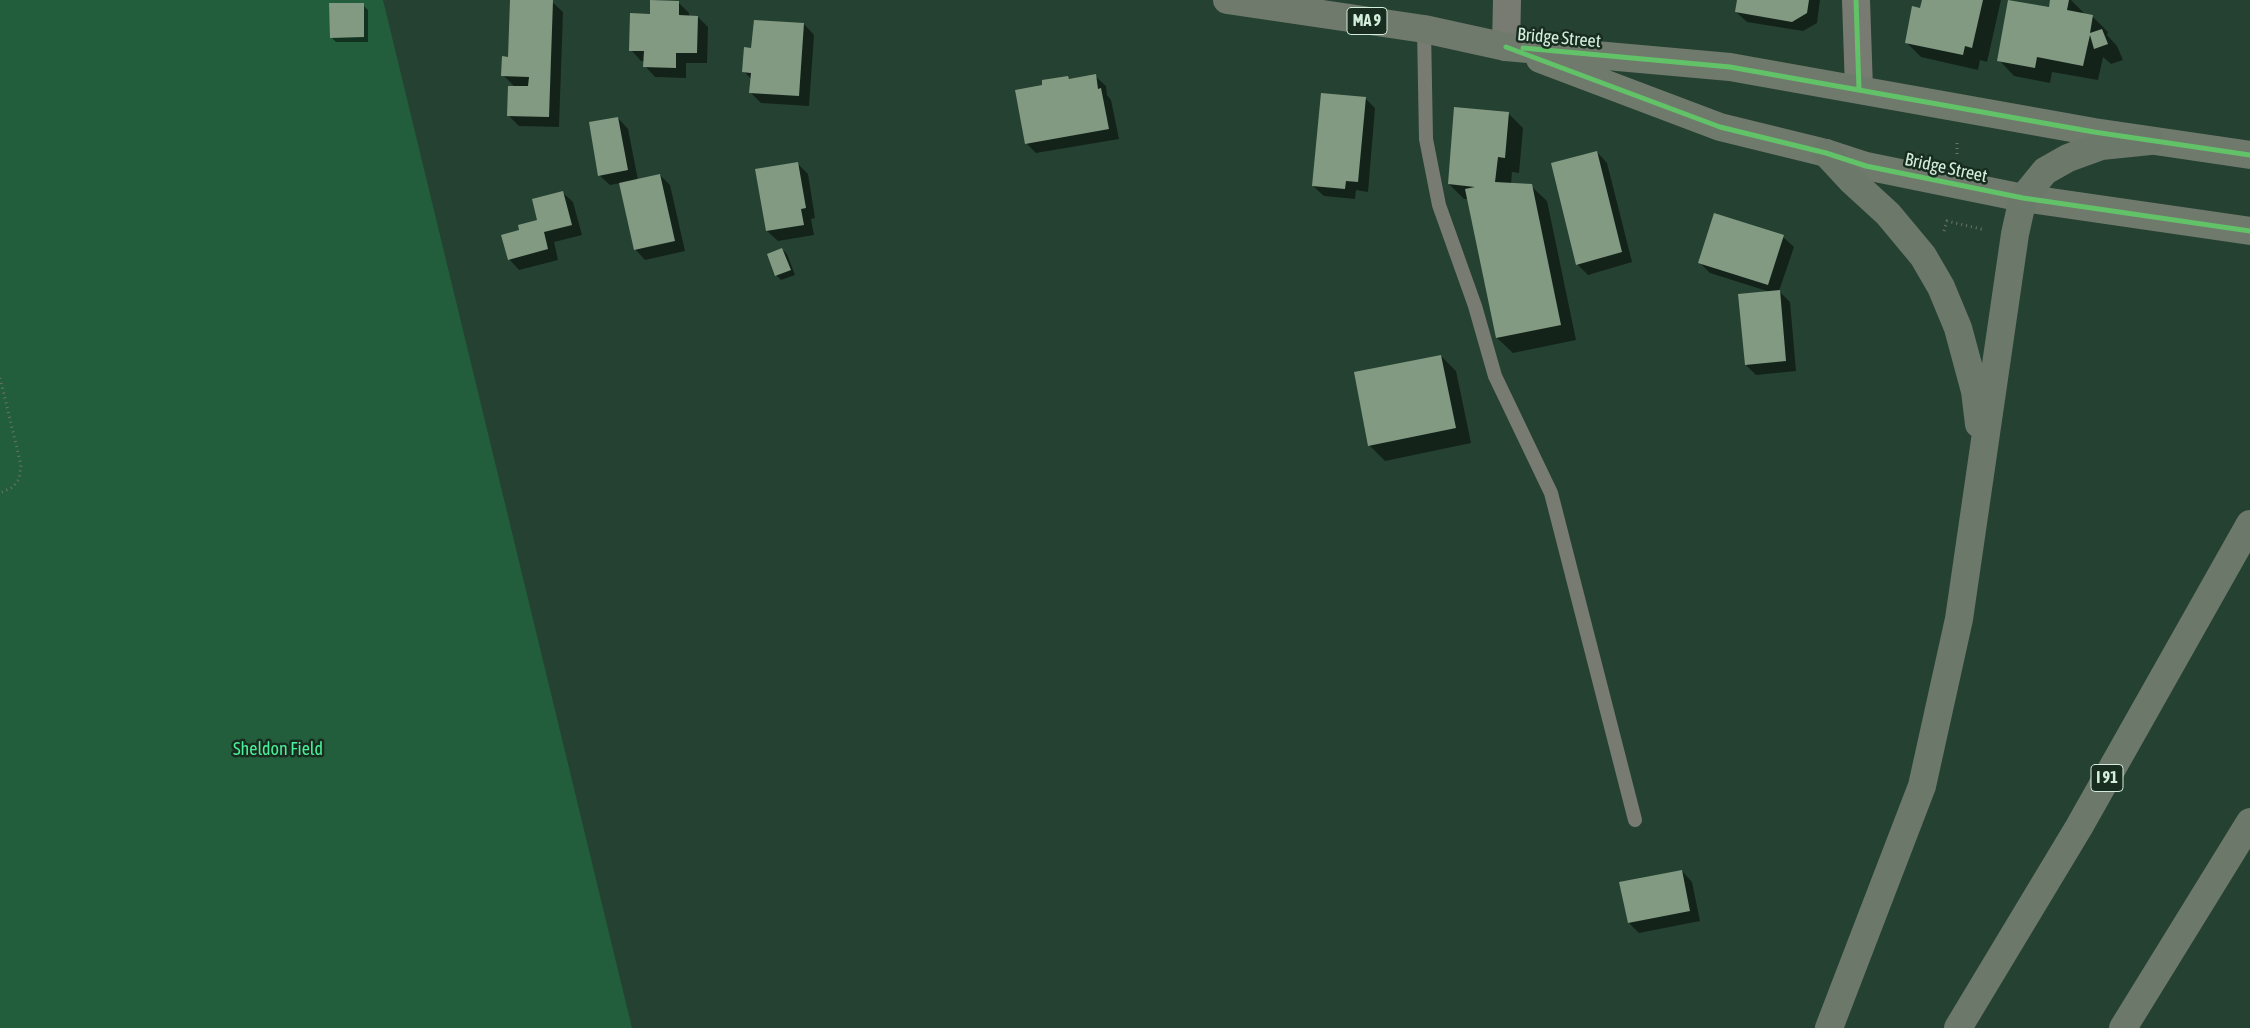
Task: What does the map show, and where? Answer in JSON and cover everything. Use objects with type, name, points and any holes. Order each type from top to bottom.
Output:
[{"type":"highway","name":"Bridge Street","points":[[1227,0],[1424,29],[1506,47],[1730,67],[2150,141],[2250,156]]},
{"type":"highway","name":"Bridge Street","points":[[1506,47],[1720,127],[1826,153],[1866,166],[2023,198],[2250,231]]},
{"type":"highway","points":[[1829,1028],[1922,786],[1959,619],[1984,458],[2015,234],[2023,198],[2045,171],[2068,158],[2101,146],[2150,141]]},
{"type":"highway","points":[[1826,153],[1852,181],[1888,214],[1923,256],[1941,287],[1958,328],[1975,391],[1984,458]]},
{"type":"highway","name":"I 91","points":[[1958,1028],[2079,827],[2250,524]]},
{"type":"highway","points":[[2123,1028],[2250,822]]},
{"type":"street","points":[[1506,47],[1507,0]]},
{"type":"street","points":[[1856,0],[1859,89]]},
{"type":"lane","points":[[1424,29],[1426,140],[1439,206],[1475,306],[1495,376],[1551,493],[1635,820]]},
{"type":"path","points":[[1957,135],[1957,161]]},
{"type":"path","points":[[1941,237],[1947,222],[1988,230]]},
{"type":"path","points":[[0,378],[21,465],[19,479],[14,487],[0,493]]},
{"type":"green space","name":"Sheldon Field","points":[[0,0],[383,0],[632,1028],[0,1028]]},
{"type":"building","points":[[510,0],[553,0],[549,117],[507,116],[508,86],[528,86],[529,77],[501,76],[502,56],[508,57]]},
{"type":"building","points":[[650,0],[679,1],[679,15],[698,16],[697,53],[676,53],[676,68],[643,67],[644,51],[629,51],[630,13],[650,14]]},
{"type":"building","points":[[1737,0],[1809,0],[1807,13],[1792,22],[1735,12]]},
{"type":"building","points":[[1922,0],[1983,0],[1972,48],[1965,46],[1963,55],[1905,43],[1912,6],[1920,8]]},
{"type":"building","points":[[2008,0],[2049,7],[2050,0],[2069,0],[2067,10],[2093,15],[2090,33],[2102,29],[2108,44],[2094,49],[2090,35],[2083,66],[2037,57],[2035,68],[1997,61]]},
{"type":"building","points":[[329,3],[364,3],[364,37],[330,38]]},
{"type":"building","points":[[754,20],[804,23],[799,96],[749,93],[751,73],[742,72],[744,47],[751,48]]},
{"type":"building","points":[[1096,74],[1098,89],[1101,88],[1109,129],[1025,144],[1015,90],[1042,85],[1042,80],[1068,76],[1069,79]]},
{"type":"building","points":[[1321,93],[1366,97],[1358,182],[1346,181],[1345,189],[1312,186]]},
{"type":"building","points":[[1454,107],[1509,112],[1505,158],[1498,157],[1495,182],[1532,184],[1561,325],[1496,338],[1465,189],[1475,187],[1448,184]]},
{"type":"building","points":[[618,117],[628,170],[598,176],[589,122]]},
{"type":"building","points":[[1597,151],[1622,252],[1576,265],[1551,163]]},
{"type":"building","points":[[798,162],[806,208],[801,209],[804,225],[766,231],[755,169]]},
{"type":"building","points":[[660,174],[675,241],[634,250],[619,183]]},
{"type":"building","points":[[563,191],[572,225],[544,232],[548,249],[508,260],[501,235],[519,230],[518,225],[537,220],[532,199]]},
{"type":"building","points":[[1714,213],[1784,235],[1768,285],[1698,263]]},
{"type":"building","points":[[782,248],[791,270],[775,276],[767,254]]},
{"type":"building","points":[[1780,290],[1786,361],[1745,365],[1738,294]]},
{"type":"building","points":[[1441,355],[1456,428],[1368,446],[1354,372]]},
{"type":"building","points":[[1682,870],[1690,911],[1628,923],[1619,882]]},
{"type":"cycle path","points":[[1856,0],[1859,89]]},
{"type":"cycle path","points":[[1506,47],[1720,127],[1826,153],[1866,166],[2023,198],[2250,231]]},
{"type":"cycle path","points":[[1523,48],[1730,67],[2094,132],[2250,155]]}]
